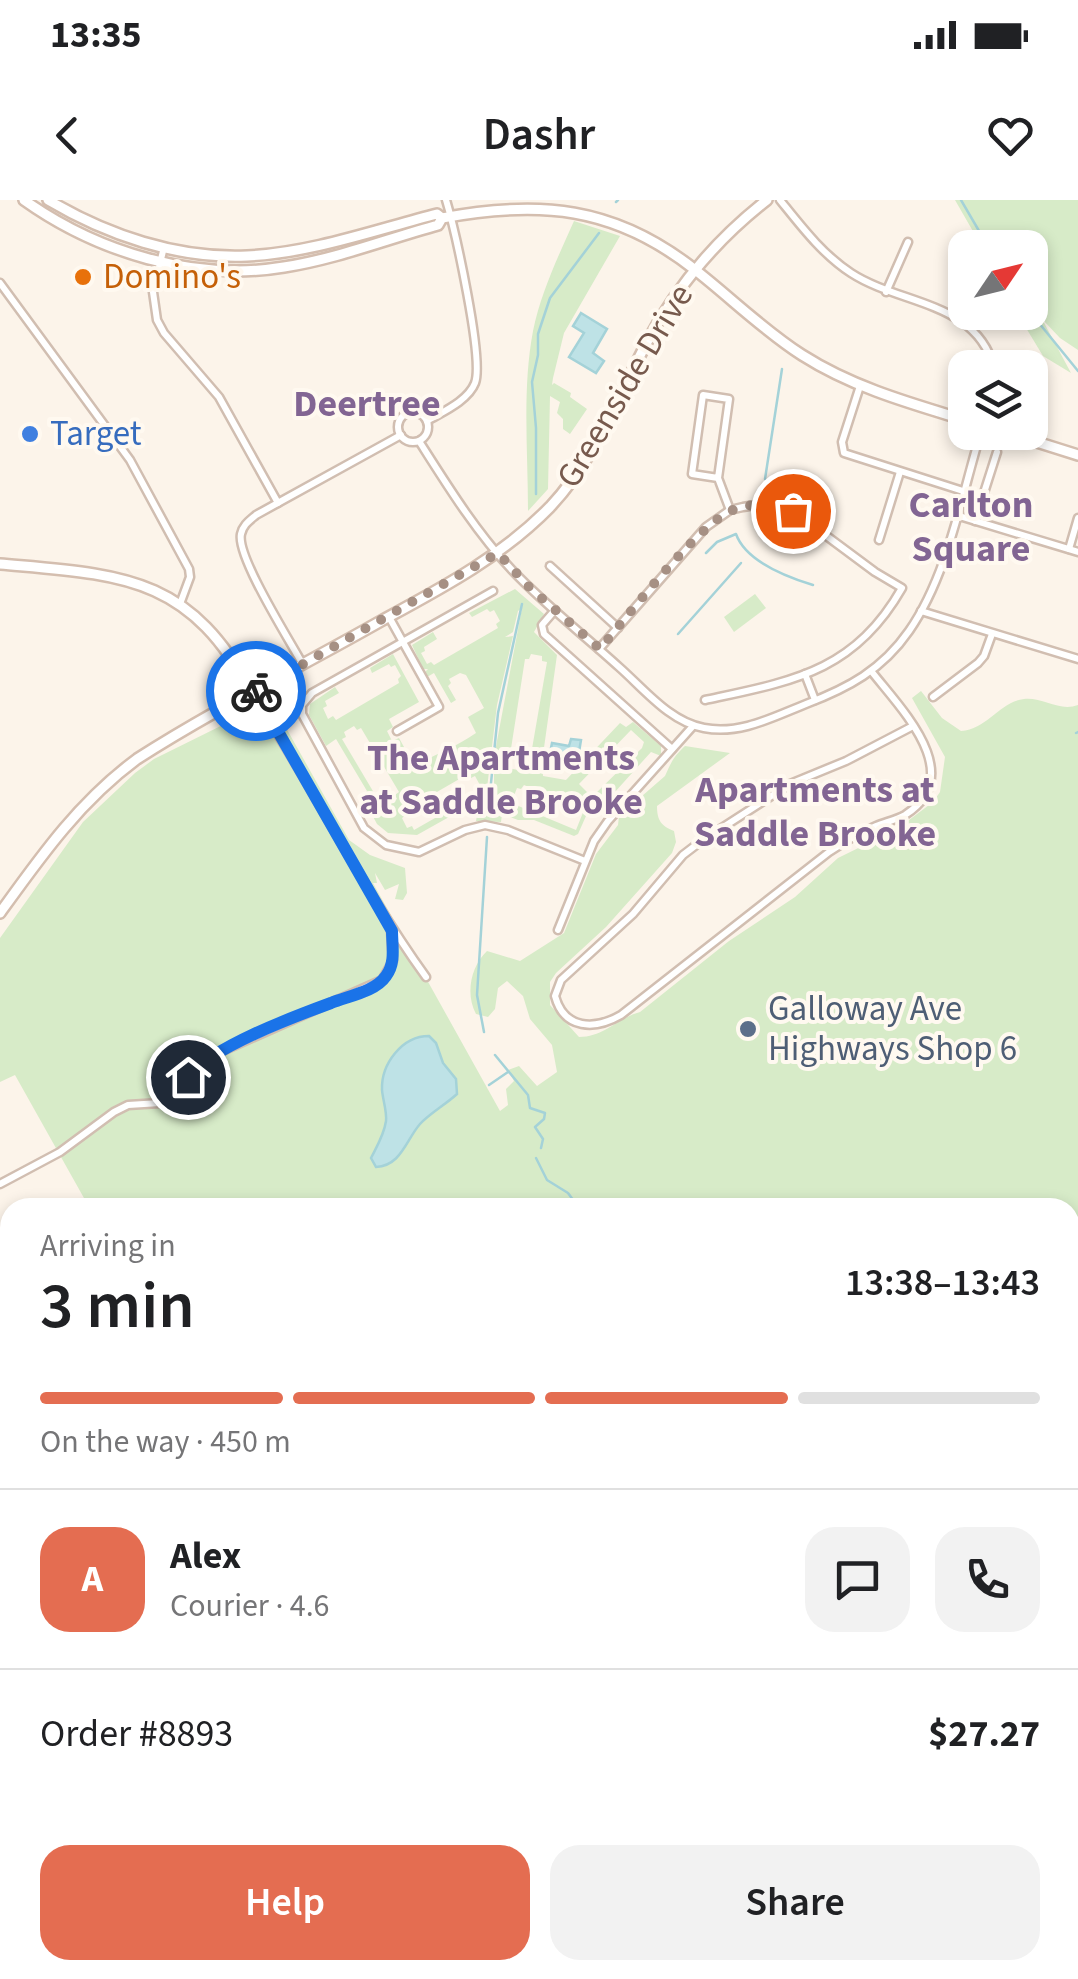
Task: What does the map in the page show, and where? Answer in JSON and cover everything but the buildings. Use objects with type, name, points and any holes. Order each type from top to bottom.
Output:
[{"type":"street","points":[[24,200],[90,238],[160,262],[214,269],[280,268],[438,225],[447,217]]},
{"type":"street","points":[[48,200],[96,225],[164,248],[231,256],[304,248],[437,214],[447,217],[522,205],[591,214],[634,230],[696,270],[787,344],[860,386],[948,414]]},
{"type":"street","points":[[427,421],[467,394],[477,373],[446,200]]},
{"type":"street","name":"Greenside Drive","points":[[0,913],[56,836],[103,786],[154,748],[498,553],[550,506],[585,463],[605,430],[654,329],[719,242],[767,200]]},
{"type":"street","points":[[780,200],[828,256],[886,292],[964,320],[987,350]]},
{"type":"street","points":[[886,292],[908,242]]},
{"type":"street","points":[[164,248],[153,302],[160,326],[219,397],[278,503]]},
{"type":"street","points":[[0,283],[130,460],[189,569],[180,604]]},
{"type":"street","points":[[860,386],[842,448],[848,456],[963,490]]},
{"type":"street","points":[[718,478],[692,474],[702,395],[729,399],[718,478],[730,510]]},
{"type":"street","points":[[418,413],[427,421],[428,431],[420,441],[410,442],[401,436],[399,423],[405,414],[418,413]]},
{"type":"street","points":[[304,664],[243,556],[240,545],[244,526],[256,515],[401,436]]},
{"type":"street","points":[[420,441],[444,482],[498,553],[555,610],[665,708],[693,726],[725,731],[846,688],[890,656],[921,611],[976,450]]},
{"type":"street","points":[[1048,446],[1078,455]]},
{"type":"street","points":[[975,520],[997,452]]},
{"type":"street","points":[[879,540],[900,472]]},
{"type":"street","points":[[600,649],[698,536],[730,510],[762,504],[793,511],[902,588],[888,612],[858,646],[806,674],[705,700]]},
{"type":"street","points":[[956,515],[1078,552]]},
{"type":"street","points":[[1068,549],[1078,518]]},
{"type":"street","points":[[0,564],[120,577],[140,583],[180,604],[224,646],[280,735],[392,931],[426,977]]},
{"type":"street","points":[[550,566],[618,628]]},
{"type":"street","points":[[493,590],[312,693],[302,705],[306,723],[364,828],[386,845],[419,852],[485,825],[508,830],[585,861]]},
{"type":"street","points":[[555,610],[542,625],[544,634],[672,749]]},
{"type":"street","points":[[921,611],[1078,659]]},
{"type":"street","points":[[388,617],[440,707],[397,731]]},
{"type":"street","points":[[933,697],[984,656],[992,634]]},
{"type":"street","points":[[872,672],[913,726],[929,752],[932,772],[925,793],[910,811],[829,852],[608,1022],[588,1026],[569,1020],[562,1013],[556,996],[561,980],[633,914],[691,849],[790,784],[861,754],[913,726]]},
{"type":"street","points":[[806,674],[815,700]]},
{"type":"street","points":[[558,930],[585,861],[608,822],[693,726]]},
{"type":"street","points":[[0,1184],[60,1152],[114,1112],[168,1099],[208,1057],[377,984],[388,974],[393,961],[392,931]]},
{"type":"green space","points":[[955,200],[1078,200],[1078,350],[1048,325],[1048,230],[972,230]]},
{"type":"green space","points":[[574,221],[620,236],[564,333],[553,378],[552,385],[571,393],[570,397],[587,409],[570,434],[563,429],[563,419],[557,413],[560,402],[550,396],[548,489],[528,511],[527,398],[533,331],[545,289]]},
{"type":"green space","points":[[1027,330],[1048,330],[1071,373],[1048,359],[1048,350],[1039,350]]},
{"type":"green space","points":[[515,589],[544,614],[534,632],[557,655],[543,776],[566,780],[620,723],[626,727],[633,722],[661,746],[661,756],[651,752],[596,813],[590,807],[574,836],[534,820],[502,814],[501,822],[476,821],[475,806],[417,835],[388,833],[377,824],[362,796],[367,791],[336,739],[326,746],[309,715],[310,704],[335,687],[339,693],[325,701],[327,706],[323,708],[328,719],[333,716],[336,720],[399,683],[401,676],[395,665],[372,673],[370,668],[393,654],[419,702],[389,719],[393,727],[387,731],[392,741],[399,738],[404,747],[398,756],[403,766],[407,764],[410,768],[476,733],[468,717],[484,708],[466,675],[460,673],[449,679],[448,686],[456,700],[451,703],[434,673],[427,677],[424,673],[428,669],[423,669],[412,645],[433,632],[437,639],[421,653],[427,664],[434,665],[498,628],[496,624],[500,621],[494,610],[487,609],[472,617],[469,613]],"holes":[[[522,608],[494,757],[494,813],[484,813],[497,705],[513,636],[505,637],[513,632]],[[531,654],[542,656],[542,661],[547,662],[528,772],[508,768],[525,659]],[[354,726],[357,730],[361,728],[399,792],[395,795],[397,799],[387,805],[384,801],[380,803],[342,739],[346,737],[344,732]],[[631,730],[644,742],[642,748],[592,797],[579,784]],[[468,774],[471,778],[475,776],[481,787],[477,789],[479,793],[414,830],[412,826],[407,828],[402,818],[406,815],[404,811]],[[524,785],[584,810],[576,830],[516,805],[513,798],[517,788]]]},
{"type":"green space","points":[[755,594],[766,608],[734,632],[724,617]]},
{"type":"green space","points":[[921,691],[942,718],[961,731],[979,726],[1007,705],[1024,699],[1064,707],[1078,705],[1078,1198],[84,1198],[15,1075],[0,1082],[0,938],[83,822],[135,773],[154,759],[271,701],[349,840],[370,855],[405,868],[407,893],[403,900],[395,899],[399,884],[385,890],[375,873],[377,883],[373,883],[500,1111],[508,1105],[506,1089],[514,1081],[508,1070],[519,1066],[537,1086],[557,1072],[552,1045],[530,1019],[523,996],[507,981],[498,988],[495,1009],[488,1017],[476,1014],[470,989],[477,964],[487,951],[520,961],[564,933],[596,854],[618,825],[619,816],[665,776],[681,750],[685,746],[730,753],[657,806],[661,822],[674,831],[672,853],[550,982],[550,1005],[579,1037],[596,1034],[640,1012],[729,941],[795,897],[838,858],[897,829],[933,802],[940,792],[945,757],[912,698]]},
{"type":"water","points":[[581,313],[607,329],[593,353],[604,361],[596,373],[569,357],[584,333],[573,326]]},
{"type":"water","points":[[571,739],[581,740],[577,764],[558,761],[555,770],[547,768],[552,743],[569,746]]},
{"type":"water","points":[[429,1036],[456,1079],[457,1094],[420,1124],[397,1157],[376,1167],[371,1158],[386,1121],[382,1090],[389,1061],[410,1041]]},
{"type":"waterway","points":[[961,200],[978,230]]},
{"type":"waterway","points":[[536,494],[532,382],[538,334],[550,298],[599,233]]},
{"type":"waterway","points":[[1045,330],[1078,371]]},
{"type":"waterway","points":[[765,479],[782,369]]},
{"type":"waterway","points":[[706,553],[717,542],[736,534],[758,560],[813,585]]},
{"type":"waterway","points":[[678,634],[741,563]]},
{"type":"waterway","points":[[488,813],[498,713],[522,604]]},
{"type":"waterway","points":[[484,1032],[477,995],[487,837]]},
{"type":"waterway","points":[[495,1055],[528,1095],[530,1108],[545,1113],[535,1127],[543,1139],[541,1148]]},
{"type":"waterway","points":[[489,1085],[508,1072]]},
{"type":"waterway","points":[[536,1158],[547,1180],[572,1198]]},
{"type":"way so far","points":[[256,691],[498,553],[530,588],[600,649],[717,519],[730,510],[762,504],[793,511]]},
{"type":"place","name":"Domino's","points":[[83,277]]},
{"type":"place","name":"Target","points":[[30,434]]},
{"type":"place","name":"Galloway Ave Highways Shop 6","points":[[748,1029]]},
{"type":"district","name":"Deertree","points":[[367,404]]},
{"type":"district","name":"Carlton Square","points":[[971,527]]},
{"type":"district","name":"The Apartments at Saddle Brooke","points":[[501,780]]},
{"type":"district","name":"Apartments at Saddle Brooke","points":[[815,812]]},
{"type":"route","points":[[188,1077],[208,1057],[294,1017],[368,989],[388,974],[393,961],[392,931],[252,693],[256,691]]}]
